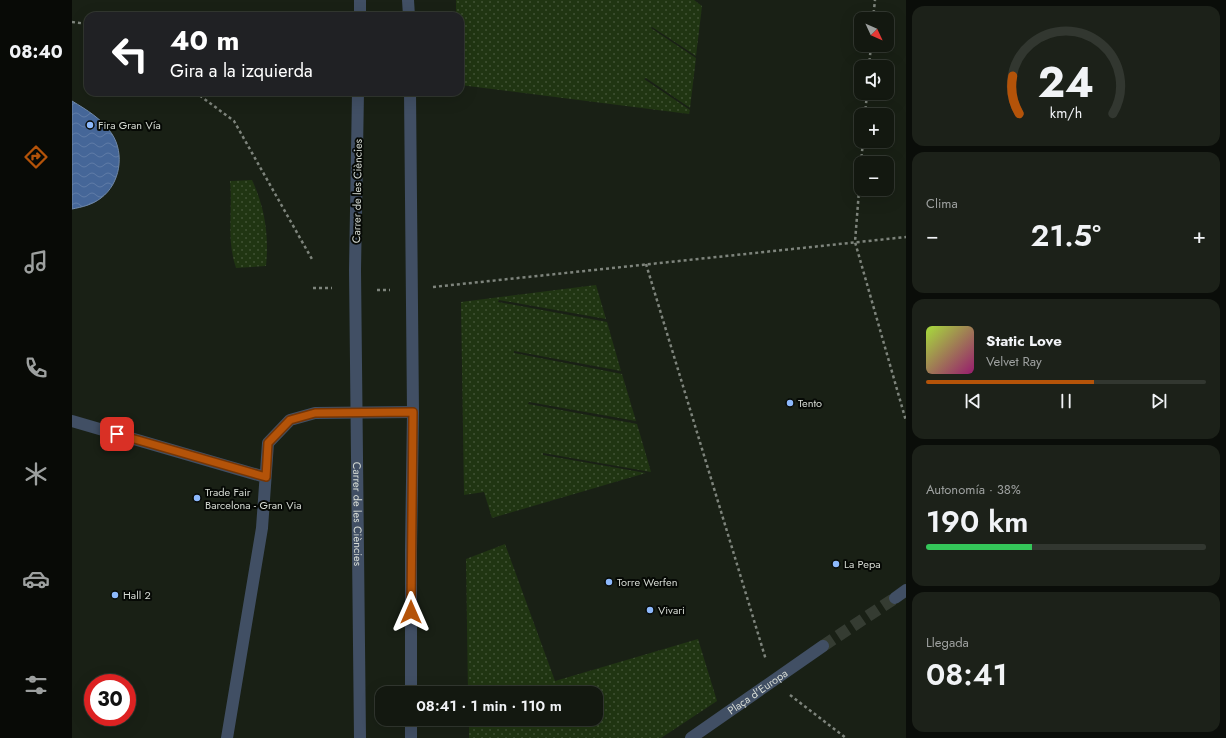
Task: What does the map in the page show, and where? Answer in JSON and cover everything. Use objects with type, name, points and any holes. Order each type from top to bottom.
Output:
[{"type":"street","points":[[360,0],[360,12]]},
{"type":"street","points":[[408,0],[409,12]]},
{"type":"street","name":"Carrer de les Ciències","points":[[358,96],[356,290],[360,738]]},
{"type":"street","points":[[410,96],[413,412],[411,686]]},
{"type":"street","points":[[228,738],[262,528],[268,443],[290,420],[315,413],[413,412]]},
{"type":"street","points":[[72,421],[266,477]]},
{"type":"street","points":[[895,598],[906,590]]},
{"type":"street","name":"Plaça d'Europa","points":[[691,738],[823,646]]},
{"type":"street","points":[[411,726],[411,738]]},
{"type":"path","points":[[874,12],[875,0]]},
{"type":"path","points":[[72,22],[84,24]]},
{"type":"path","points":[[200,96],[234,121],[313,261]]},
{"type":"path","points":[[859,196],[855,242],[906,421]]},
{"type":"path","points":[[313,288],[412,290],[906,237]]},
{"type":"path","points":[[646,264],[773,682],[846,738]]},
{"type":"green space","points":[[456,0],[694,0],[702,6],[696,56],[652,27],[651,28],[696,58],[690,108],[646,78],[644,79],[690,110],[689,114],[464,86],[464,12],[456,12]]},
{"type":"green space","points":[[252,180],[260,201],[265,222],[267,243],[266,266],[236,268],[230,235],[230,181]]},
{"type":"green space","points":[[596,285],[606,319],[499,300],[498,302],[607,322],[621,371],[514,351],[514,353],[622,374],[636,421],[529,402],[528,404],[637,424],[651,472],[543,453],[543,455],[646,473],[492,518],[484,492],[464,495],[461,302]]},
{"type":"green space","points":[[505,544],[555,681],[698,639],[717,701],[661,738],[469,738],[469,726],[603,726],[603,686],[468,686],[466,559]]},
{"type":"water","points":[[72,101],[94,115],[104,124],[116,142],[119,159],[116,177],[113,185],[107,192],[94,202],[72,209]]},
{"type":"tunnel","points":[[823,646],[895,598]]},
{"type":"place","name":"Fira Gran Vía","points":[[90,125]]},
{"type":"place","name":"Tento","points":[[790,403]]},
{"type":"place","name":"Trade Fair Barcelona - Gran Via","points":[[197,498]]},
{"type":"place","name":"La Pepa","points":[[836,564]]},
{"type":"place","name":"Torre Werfen","points":[[609,582]]},
{"type":"place","name":"Hall 2","points":[[115,595]]},
{"type":"place","name":"Vivari","points":[[650,610]]},
{"type":"route","points":[[117,434],[266,477],[268,443],[290,420],[315,413],[413,412],[411,612]]}]
